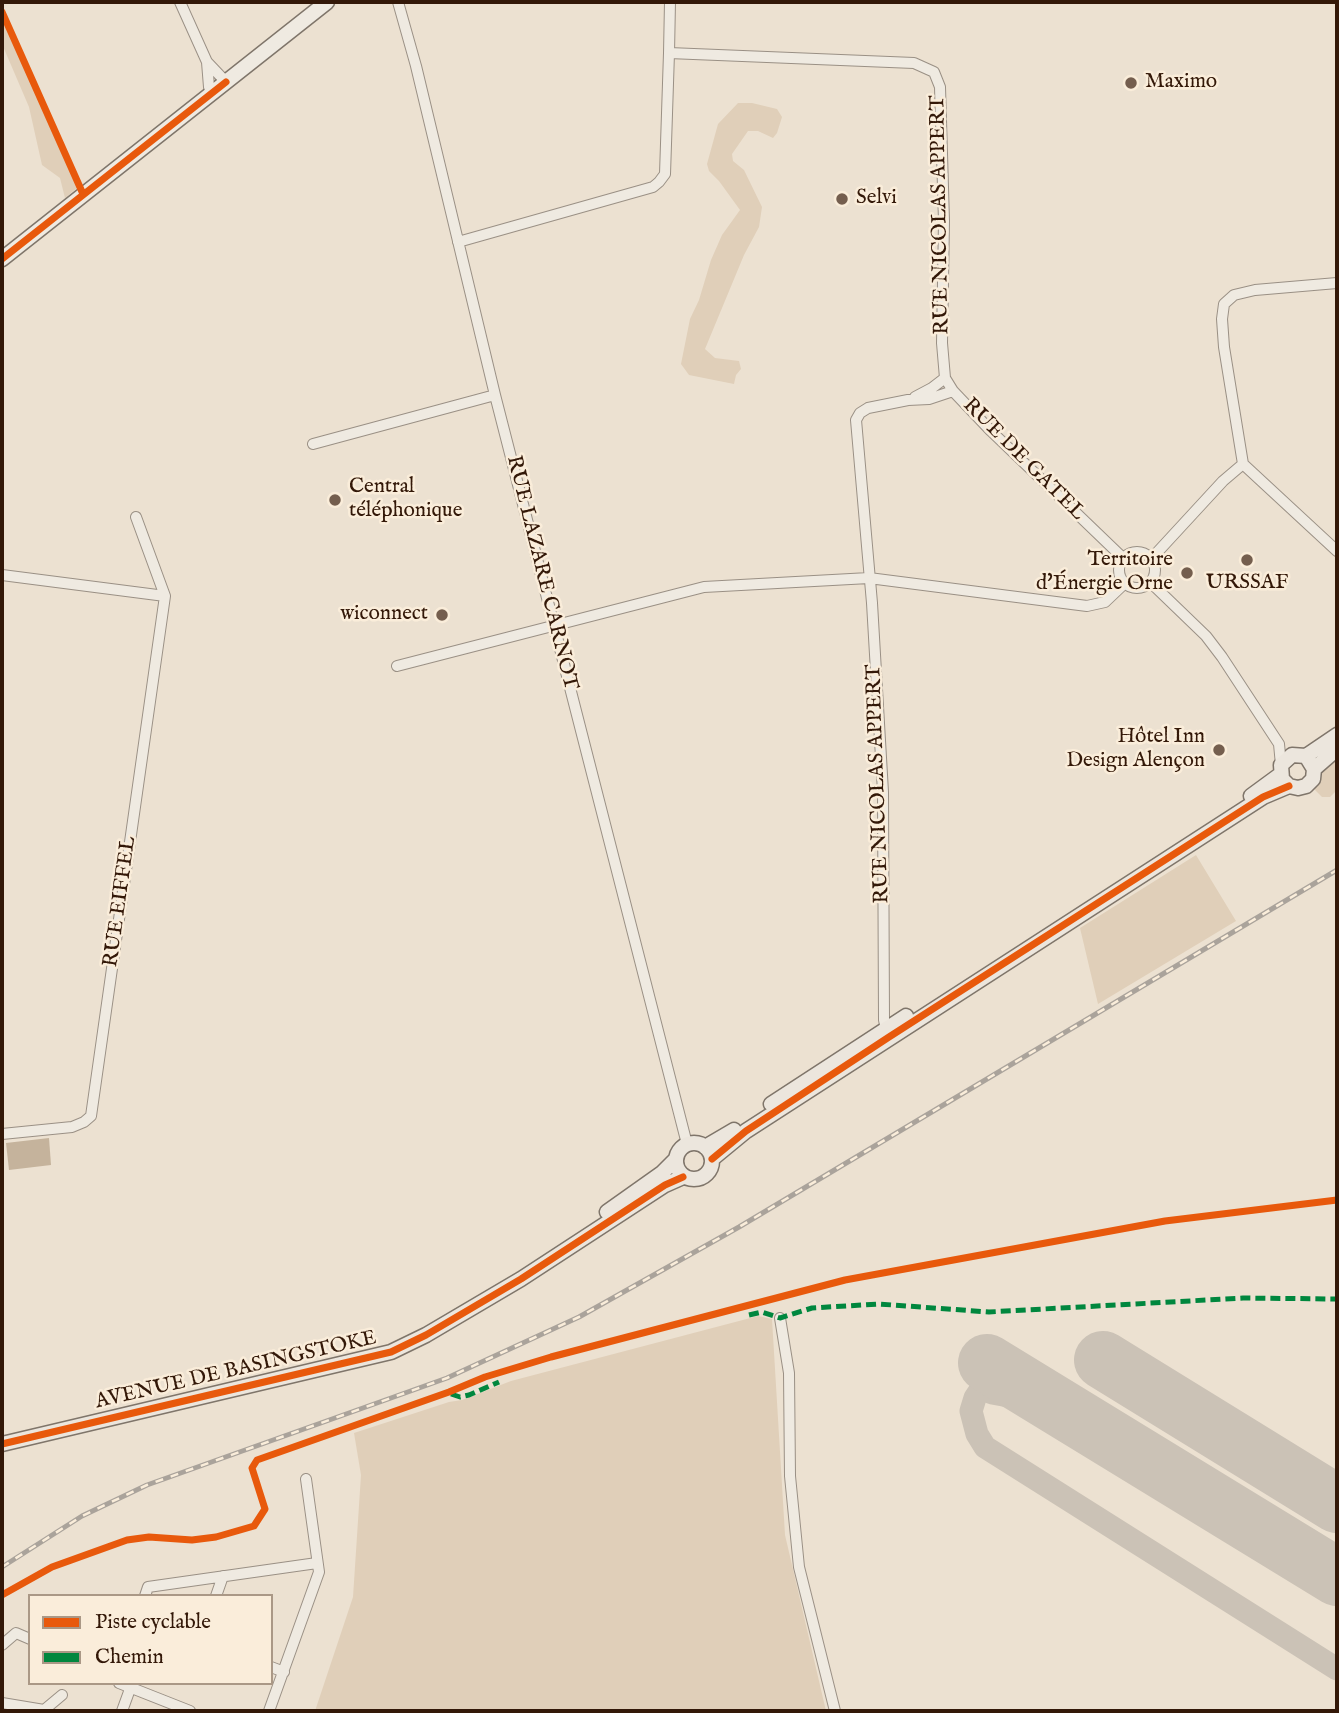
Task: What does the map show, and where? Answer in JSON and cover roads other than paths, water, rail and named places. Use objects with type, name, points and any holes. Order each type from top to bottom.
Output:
[{"type":"main road","points":[[2,259],[327,2]]},
{"type":"main road","points":[[709,1153],[746,1131],[887,1033],[958,990],[1284,775],[1287,757],[1301,755],[1337,735]]},
{"type":"main road","points":[[1284,775],[1298,788],[1306,786],[1313,779],[1314,769],[1337,749]]},
{"type":"main road","points":[[1301,755],[1314,769]]},
{"type":"main road","points":[[693,1143],[709,1153],[710,1171],[706,1175],[695,1180],[683,1177],[677,1169],[679,1150],[687,1144],[693,1143]]},
{"type":"main road","name":"AVENUE DE BASINGSTOKE","points":[[426,1335],[594,1221],[662,1173],[676,1159]]},
{"type":"main road","name":"AVENUE DE BASINGSTOKE","points":[[2,1444],[391,1352],[426,1335],[521,1279],[665,1185],[683,1177]]},
{"type":"street","points":[[180,2],[207,62],[226,82]]},
{"type":"street","name":"RUE LAZARE CARNOT","points":[[398,2],[416,66],[495,395],[687,1144]]},
{"type":"street","points":[[458,242],[653,187],[659,182],[665,174],[670,2]]},
{"type":"street","name":"RUE NICOLAS APPERT","points":[[669,53],[914,63],[934,72],[940,87],[944,221],[942,343],[945,378],[953,391],[929,399],[908,400],[869,408],[860,413],[856,420],[884,825],[887,1033]]},
{"type":"street","points":[[207,62],[209,87],[214,92]]},
{"type":"street","points":[[1337,283],[1255,290],[1234,295],[1224,304],[1222,319],[1243,464],[1337,551]]},
{"type":"street","name":"RUE NICOLAS APPERT","points":[[908,400],[945,378]]},
{"type":"street","name":"RUE DE GATEL","points":[[953,391],[1124,558]]},
{"type":"street","points":[[313,444],[495,395]]},
{"type":"street","points":[[1152,558],[1223,481],[1243,464]]},
{"type":"street","points":[[2,575],[164,596],[136,517]]},
{"type":"street","points":[[1139,551],[1152,558],[1156,572],[1143,587],[1136,588],[1125,583],[1119,575],[1124,558],[1132,552],[1139,551]]},
{"type":"street","points":[[397,666],[704,587],[869,578],[1087,606],[1105,602],[1125,583]]},
{"type":"street","points":[[1150,582],[1206,636],[1279,744],[1284,775]]},
{"type":"street","name":"RUE EIFFEL","points":[[2,1134],[72,1127],[91,1116],[164,596]]},
{"type":"street","points":[[1279,744],[1301,755]]},
{"type":"street","points":[[780,1318],[789,1373],[790,1476],[799,1567],[835,1711]]},
{"type":"street","points":[[269,1711],[319,1572],[306,1479]]},
{"type":"street","points":[[146,1594],[148,1587],[317,1563]]},
{"type":"street","points":[[217,1594],[223,1576]]},
{"type":"street","points":[[2,1645],[16,1633],[28,1638]]},
{"type":"street","points":[[273,1668],[284,1672]]},
{"type":"street","points":[[123,1685],[189,1711]]},
{"type":"street","points":[[122,1711],[130,1689]]},
{"type":"street","points":[[2,1703],[44,1710],[62,1695]]},
{"type":"railway","points":[[2,1567],[82,1516],[147,1485],[447,1378],[579,1317],[739,1227],[1337,870]]},
{"type":"place","name":"Maximo","points":[[1131,83]]},
{"type":"place","name":"Selvi","points":[[842,199]]},
{"type":"place","name":"Central téléphonique","points":[[335,500]]},
{"type":"place","name":"URSSAF","points":[[1247,560]]},
{"type":"place","name":"Territoire d'Énergie Orne","points":[[1187,573]]},
{"type":"place","name":"wiconnect","points":[[442,615]]},
{"type":"place","name":"Hôtel Inn Design Alençon","points":[[1219,750]]}]
